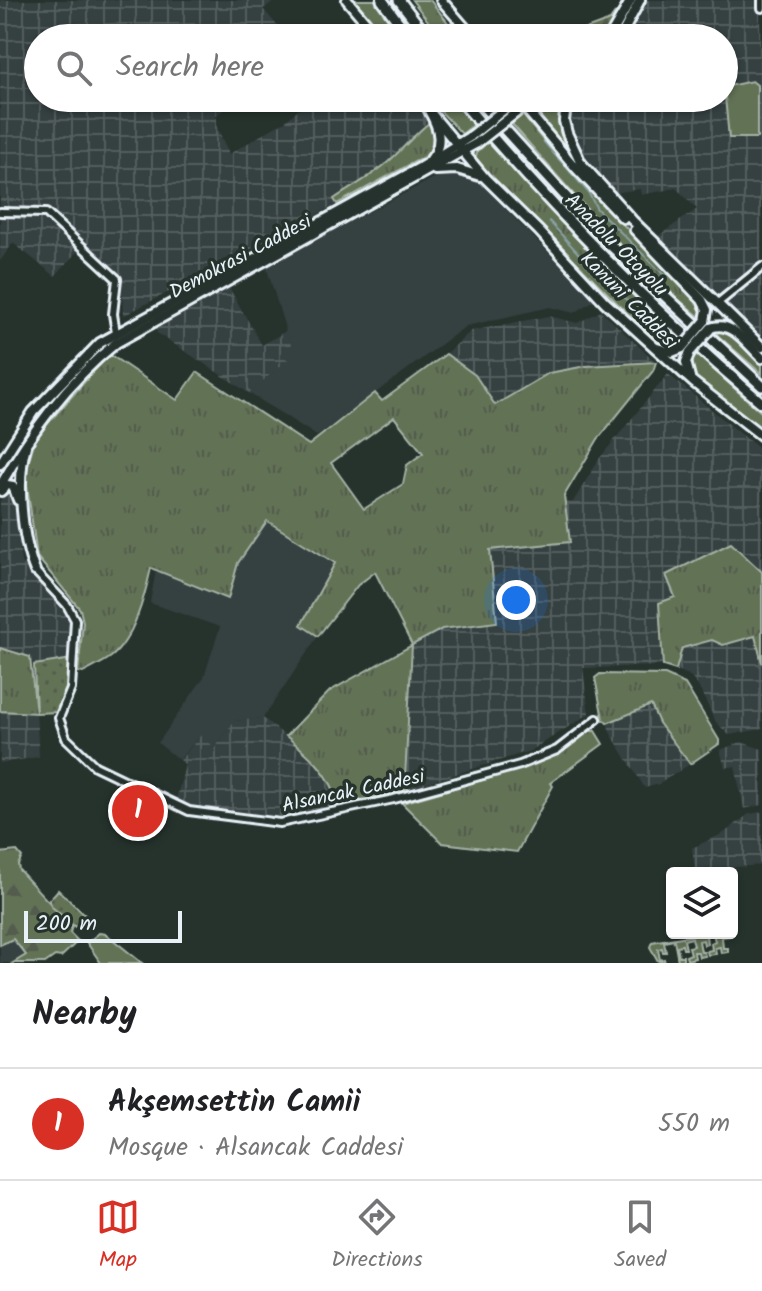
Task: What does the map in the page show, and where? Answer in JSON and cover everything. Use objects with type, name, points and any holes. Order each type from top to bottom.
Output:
[{"type":"highway","points":[[382,0],[400,24]]},
{"type":"highway","points":[[399,0],[417,24]]},
{"type":"highway","name":"Anadolu Otoyolu","points":[[471,112],[616,270],[762,403]]},
{"type":"highway","name":"Anadolu Otoyolu","points":[[489,112],[608,243],[762,386]]},
{"type":"main road","points":[[347,0],[367,24]]},
{"type":"main road","points":[[439,0],[459,24]]},
{"type":"main road","points":[[618,24],[631,0]]},
{"type":"main road","points":[[621,24],[640,0]]},
{"type":"main road","points":[[425,169],[440,144],[430,112]]},
{"type":"main road","name":"Kanuni Caddesi","points":[[430,112],[485,178],[652,346],[762,436]]},
{"type":"main road","name":"Demokrasi Caddesi","points":[[474,140],[503,112]]},
{"type":"main road","name":"Demokrasi Caddesi","points":[[0,464],[47,397],[100,343],[139,325],[425,169],[515,112]]},
{"type":"main road","points":[[529,112],[575,167],[702,300],[707,310],[708,325],[686,350],[672,352],[652,346]]},
{"type":"main road","points":[[565,112],[564,121],[576,155],[606,192],[762,347]]},
{"type":"main road","points":[[425,169],[457,169],[485,178]]},
{"type":"main road","name":"Demokrasi Caddesi","points":[[0,489],[3,475],[30,435],[68,389],[102,354],[139,325],[271,250],[425,169]]},
{"type":"main road","points":[[614,208],[654,241]]},
{"type":"main road","points":[[708,325],[728,327],[762,358]]},
{"type":"main road","points":[[686,350],[686,362],[693,382]]},
{"type":"main road","points":[[30,435],[22,459],[22,491],[28,545],[35,571]]},
{"type":"main road","points":[[3,475],[16,479],[22,491]]},
{"type":"main road","points":[[0,489],[7,485],[15,488],[24,553],[35,571]]},
{"type":"street","points":[[762,0],[762,8]]},
{"type":"street","points":[[0,212],[46,213],[117,279],[113,314],[116,333]]},
{"type":"street","points":[[718,303],[762,267]]},
{"type":"street","name":"Alsancak Caddesi","points":[[35,571],[67,605],[75,620],[71,689],[59,718],[66,738],[95,766],[189,811],[280,823],[394,799],[520,765],[557,750],[597,719]]},
{"type":"shaded area","points":[[0,0],[277,0],[263,9],[276,24],[24,24],[24,112],[221,112],[216,116],[216,125],[229,154],[287,120],[295,112],[424,112],[431,122],[424,125],[413,140],[385,165],[335,199],[337,204],[123,316],[122,276],[84,244],[55,276],[13,243],[0,261]]},
{"type":"shaded area","points":[[643,0],[760,0],[762,340],[658,236],[697,209],[676,188],[641,195],[640,189],[614,193],[595,175],[576,139],[571,116],[572,112],[738,112],[738,24],[630,24]]},
{"type":"shaded area","points":[[453,168],[474,177],[595,300],[574,313],[550,307],[466,326],[317,436],[249,393],[293,354],[266,266]]},
{"type":"shaded area","points":[[228,286],[262,345],[286,331],[294,354],[249,393],[157,333],[157,324]]},
{"type":"shaded area","points":[[601,311],[656,362],[586,366],[549,373],[494,405],[475,375],[446,354],[471,331],[549,316],[577,323]]},
{"type":"shaded area","points":[[668,374],[762,451],[762,572],[731,543],[667,574],[675,597],[659,603],[663,666],[583,668],[589,714],[530,751],[408,789],[405,779],[412,645],[442,629],[496,622],[489,549],[569,542],[564,503],[573,502],[599,459]]},
{"type":"shaded area","points":[[8,487],[13,490],[21,562],[65,611],[71,630],[72,659],[34,665],[30,657],[0,648],[0,501]]},
{"type":"shaded area","points":[[267,521],[335,563],[302,625],[318,636],[263,718],[234,721],[215,748],[200,736],[179,760],[158,743],[204,677],[220,627],[150,603],[156,570],[238,563]]},
{"type":"shaded area","points":[[756,636],[762,663],[762,729],[729,735],[716,722],[698,686],[689,675],[676,670],[682,648],[712,640],[723,645]]},
{"type":"shaded area","points":[[651,705],[659,723],[690,764],[659,784],[645,788],[607,723]]},
{"type":"shaded area","points":[[0,711],[36,712],[39,757],[0,763]]},
{"type":"shaded area","points":[[263,718],[317,761],[333,785],[340,805],[280,818],[211,812],[176,800],[185,765],[180,760],[201,735],[215,748],[234,721]]},
{"type":"shaded area","points":[[741,742],[762,749],[762,805],[744,809],[735,766],[725,768],[720,750]]},
{"type":"shaded area","points":[[762,812],[762,865],[695,867],[692,848],[724,833],[749,814]]},
{"type":"shaded area","points":[[13,939],[27,956],[13,963],[0,963],[0,945]]},
{"type":"green space","points":[[353,0],[375,0],[393,24],[373,24]]},
{"type":"green space","points":[[412,0],[430,0],[449,24],[430,24]]},
{"type":"green space","points":[[752,81],[757,85],[757,138],[729,138],[726,112],[738,112],[738,84]]},
{"type":"green space","points":[[441,112],[463,112],[473,125],[462,134]]},
{"type":"green space","points":[[537,112],[561,112],[560,132],[566,148]]},
{"type":"green space","points":[[521,113],[555,155],[697,300],[700,317],[649,273],[556,175],[512,124]]},
{"type":"green space","points":[[431,122],[435,147],[431,153],[337,204],[334,199],[382,167]]},
{"type":"green space","points":[[488,142],[585,247],[681,343],[672,349],[658,344],[475,160],[477,152]]},
{"type":"green space","points":[[728,332],[762,366],[762,374],[715,333]]},
{"type":"green space","points":[[695,353],[762,413],[762,429],[699,381],[691,371]]},
{"type":"green space","points":[[109,354],[177,400],[197,372],[309,445],[375,393],[382,401],[446,354],[475,375],[495,405],[549,373],[586,366],[656,362],[653,371],[598,439],[564,496],[570,542],[490,550],[497,622],[442,629],[412,645],[375,572],[358,585],[318,636],[301,625],[335,563],[267,521],[238,563],[228,599],[151,568],[137,616],[119,649],[108,659],[83,673],[78,672],[83,622],[80,609],[37,557],[27,485],[27,466],[36,437]],"holes":[[[394,417],[423,453],[407,465],[403,484],[364,509],[331,463]]]},
{"type":"green space","points":[[731,543],[762,572],[762,663],[755,636],[723,645],[712,640],[682,648],[676,670],[663,666],[659,603],[675,597],[666,575]]},
{"type":"green space","points":[[412,645],[405,779],[408,789],[340,805],[319,766],[286,736],[330,691]]},
{"type":"green space","points":[[0,648],[30,657],[36,713],[0,711]]},
{"type":"green space","points":[[72,659],[68,689],[59,712],[36,713],[34,665]]},
{"type":"green space","points":[[600,674],[665,675],[685,684],[719,744],[690,764],[659,723],[651,705],[607,723],[603,719],[595,678]]},
{"type":"green space","points":[[590,731],[595,731],[603,744],[550,783],[553,786],[517,852],[442,843],[402,803],[521,769],[559,752]]},
{"type":"green space","points":[[17,851],[22,857],[19,870],[72,925],[70,933],[78,941],[61,957],[55,956],[45,963],[13,963],[26,955],[13,939],[0,945],[0,853]]},
{"type":"green space","points":[[58,890],[86,916],[75,927],[52,907],[49,900]]},
{"type":"green space","points":[[99,933],[106,934],[142,963],[101,963],[87,943]]},
{"type":"green space","points":[[670,939],[688,939],[684,940],[686,949],[682,945],[677,946],[679,956],[683,956],[683,960],[678,961],[674,940],[664,942],[666,952],[658,949],[660,960],[664,959],[665,963],[658,961],[650,947],[652,942]]},
{"type":"green space","points":[[692,939],[706,939],[707,944],[704,945],[703,940],[699,941],[705,956],[699,957],[698,952],[694,952],[695,958],[687,960],[686,956],[691,954],[689,947],[694,946]]},
{"type":"green space","points":[[722,939],[723,948],[728,948],[728,952],[721,953],[720,947],[715,948],[716,954],[708,955],[707,951],[712,950],[711,943]]},
{"type":"waterway","points":[[544,142],[588,192],[597,209],[665,276]]},
{"type":"waterway","points":[[549,221],[599,276],[637,309],[654,333],[666,343]]},
{"type":"waterway","points":[[659,282],[667,274]]},
{"type":"place","name":"Akşemsettin Camii","points":[[138,811]]}]
